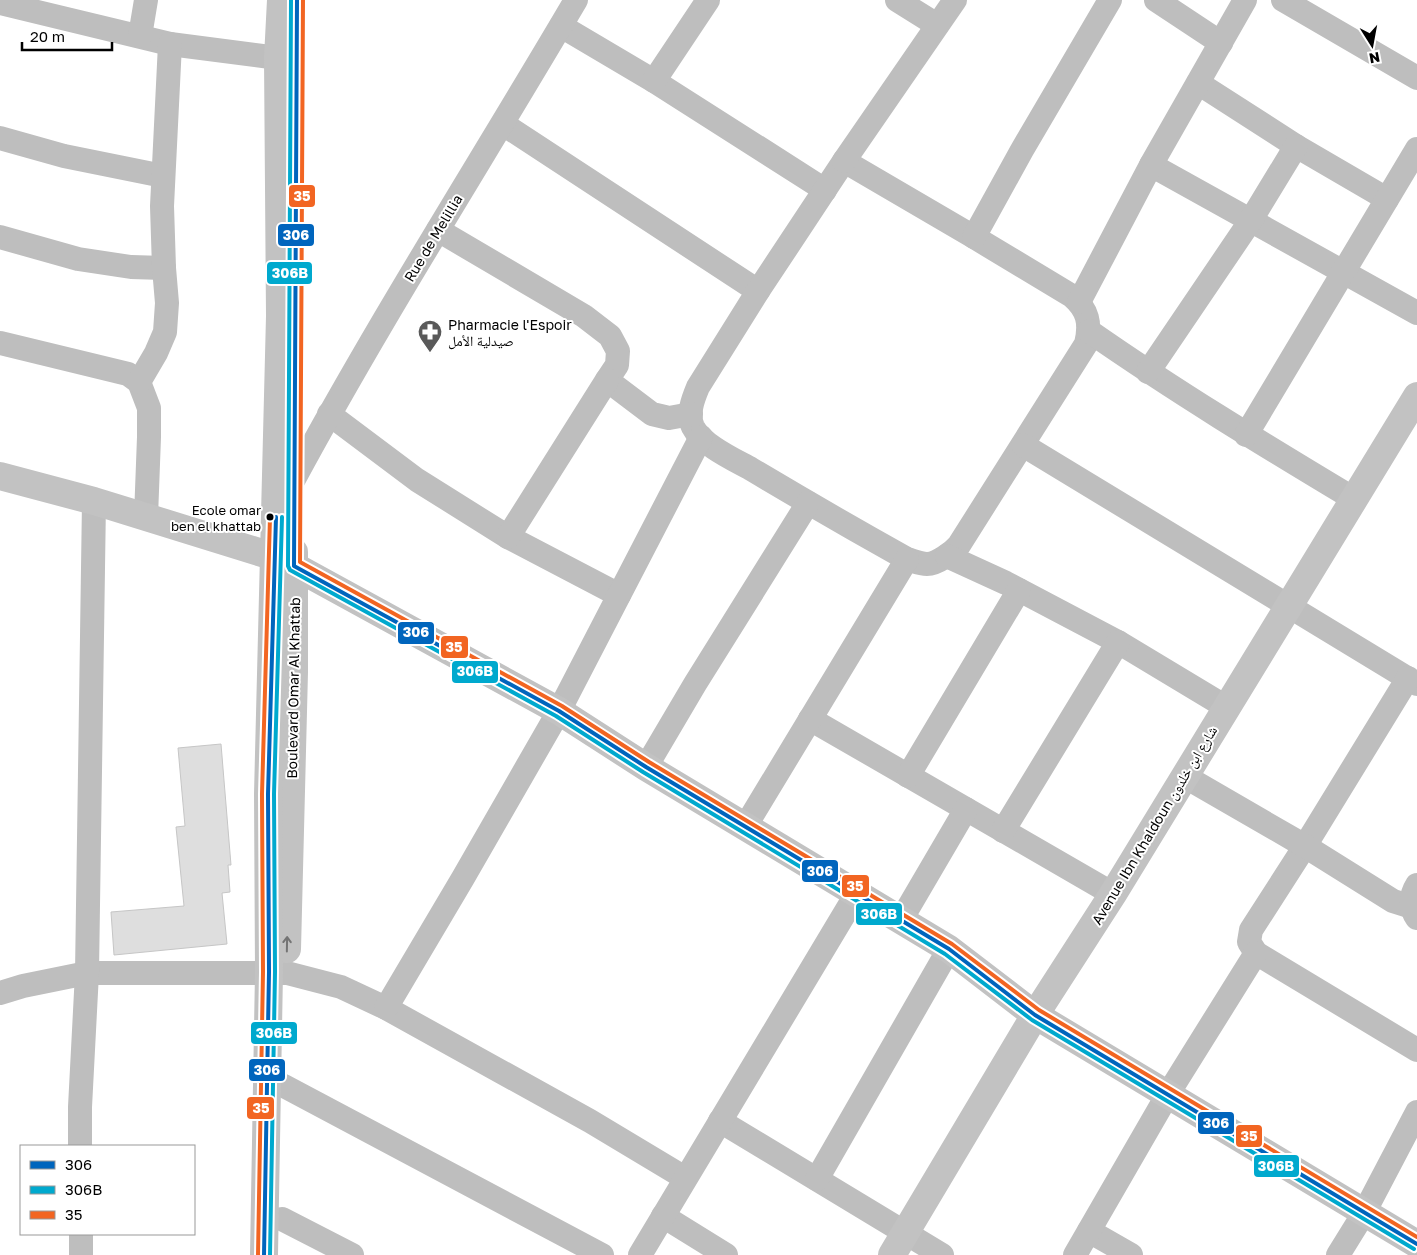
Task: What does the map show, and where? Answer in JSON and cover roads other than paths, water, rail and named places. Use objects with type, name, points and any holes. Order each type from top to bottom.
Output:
[{"type":"street","points":[[140,36],[146,0]]},
{"type":"street","name":"Boulevard Omar Al Khattab","points":[[281,0],[278,58],[284,561]]},
{"type":"street","name":"Boulevard Omar Al Khattab","points":[[282,1255],[284,1086],[268,794],[284,561],[294,479],[297,0]]},
{"type":"street","name":"Rue de Melillia","points":[[294,479],[329,414],[576,0]]},
{"type":"street","points":[[654,81],[708,0]]},
{"type":"street","points":[[897,0],[937,24]]},
{"type":"street","points":[[844,162],[1072,296],[1079,302],[1088,321],[1089,331],[1086,344],[959,545],[955,551],[930,564],[918,563],[907,559],[710,445],[694,429],[690,414],[692,401],[698,387],[758,291],[824,190],[955,0]]},
{"type":"street","points":[[974,237],[1022,150],[1110,0]]},
{"type":"street","points":[[1156,0],[1221,43]]},
{"type":"street","points":[[1079,302],[1151,165],[1245,0]]},
{"type":"street","points":[[1283,0],[1417,78]]},
{"type":"street","points":[[0,3],[170,44],[278,58]]},
{"type":"street","points":[[561,26],[654,81],[824,190]]},
{"type":"street","points":[[139,382],[156,353],[165,332],[167,303],[162,206],[170,44]]},
{"type":"street","points":[[1198,83],[1296,146],[1387,199]]},
{"type":"street","points":[[503,124],[758,291]]},
{"type":"street","points":[[0,138],[64,156],[163,176]]},
{"type":"street","points":[[1148,372],[1251,220],[1296,146]]},
{"type":"street","points":[[1246,435],[1417,149]]},
{"type":"street","points":[[1151,165],[1417,313]]},
{"type":"street","points":[[438,230],[584,316],[610,336],[618,351],[617,365],[508,537]]},
{"type":"street","points":[[0,237],[78,260],[131,267],[164,268]]},
{"type":"street","points":[[1089,331],[1148,372],[1246,435],[1354,499]]},
{"type":"street","points":[[0,343],[128,374],[139,382],[149,408],[146,517]]},
{"type":"street","points":[[607,380],[652,414],[669,418],[690,414]]},
{"type":"street","name":"Avenue Ibn Khaldoun شارع ابن خلدون","points":[[899,1244],[1035,1015],[1113,894],[1417,396]]},
{"type":"street","points":[[329,414],[417,480],[508,537],[619,595]]},
{"type":"street","points":[[386,1008],[559,711],[701,437]]},
{"type":"street","points":[[1023,445],[1412,681],[1251,930],[1249,942],[1256,953],[1417,1050]]},
{"type":"street","points":[[0,476],[94,501],[284,561],[559,711],[646,767],[949,949],[1035,1015],[1417,1244]]},
{"type":"street","points":[[80,1145],[80,1108],[88,973],[94,501]]},
{"type":"street","points":[[646,767],[694,684],[808,503]]},
{"type":"street","points":[[946,556],[1019,590],[1118,642],[1226,707]]},
{"type":"street","points":[[745,827],[907,559]]},
{"type":"street","points":[[908,776],[1019,590]]},
{"type":"street","points":[[1004,831],[1118,642]]},
{"type":"street","points":[[810,719],[1113,894]]},
{"type":"street","points":[[1184,776],[1305,846],[1394,901],[1415,903]]},
{"type":"street","points":[[901,920],[966,809]]},
{"type":"street","points":[[640,1255],[857,893]]},
{"type":"street","points":[[817,1179],[949,949]]},
{"type":"street","points":[[1075,1255],[1168,1094],[1256,953]]},
{"type":"street","points":[[0,993],[23,986],[88,973],[278,972],[341,988],[386,1008],[590,1121],[685,1178]]},
{"type":"street","name":"Boulevard Omar Al Khattab","points":[[264,1255],[278,972]]},
{"type":"street","points":[[284,1086],[602,1255]]},
{"type":"street","points":[[1338,1255],[1364,1213],[1417,1112]]},
{"type":"street","points":[[720,1121],[817,1179],[899,1244],[942,1255]]},
{"type":"street","points":[[663,1216],[726,1255]]},
{"type":"street","points":[[282,1219],[352,1255]]},
{"type":"street","points":[[1089,1231],[1131,1255]]},
{"type":"street","points":[[81,1235],[81,1255]]},
{"type":"place","name":"Pharmacie l'Espoir صيدلية الأمل","points":[[430,353]]},
{"type":"place","name":"Ecole omar ben el khattab","points":[[270,517]]}]
